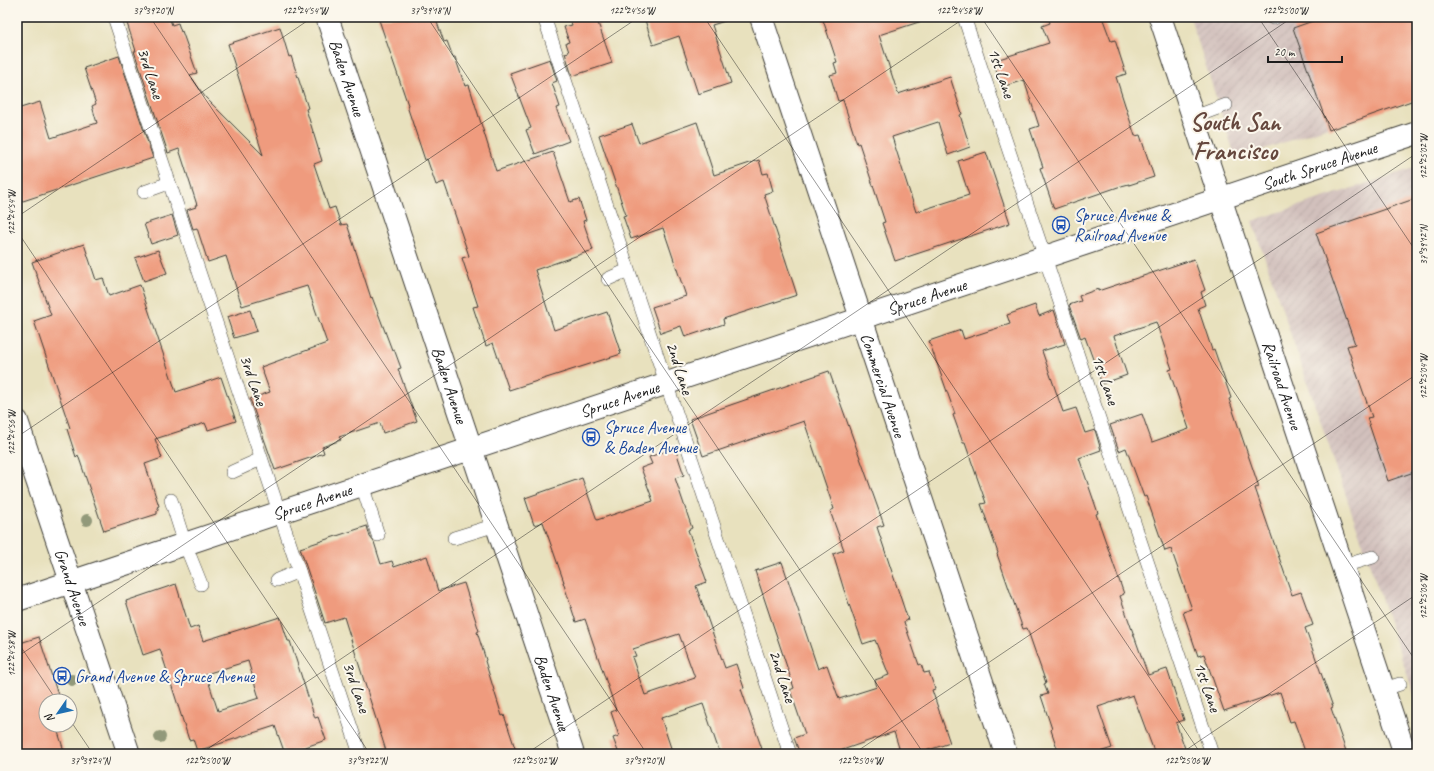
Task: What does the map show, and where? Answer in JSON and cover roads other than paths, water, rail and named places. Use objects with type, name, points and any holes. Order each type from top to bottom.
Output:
[{"type":"street","name":"Baden Avenue","points":[[327,17],[573,754]]},
{"type":"street","name":"Commercial Avenue","points":[[761,17],[1006,754]]},
{"type":"street","name":"Railroad Avenue","points":[[1160,17],[1343,566],[1392,686],[1405,754]]},
{"type":"street","name":"South Spruce Avenue","points":[[1221,198],[1417,133]]},
{"type":"street","name":"Spruce Avenue","points":[[17,600],[1221,198]]},
{"type":"street","name":"Grand Avenue","points":[[17,421],[129,754]]},
{"type":"lane","name":"3rd Lane","points":[[114,17],[360,754]]},
{"type":"lane","name":"2nd Lane","points":[[544,17],[790,754]]},
{"type":"lane","name":"1st Lane","points":[[964,17],[1212,754]]},
{"type":"lane","points":[[1194,117],[1226,105]]},
{"type":"lane","points":[[144,192],[169,183]]},
{"type":"lane","points":[[608,279],[628,270]]},
{"type":"lane","points":[[232,472],[262,459]]},
{"type":"lane","points":[[362,485],[378,535]]},
{"type":"lane","points":[[171,500],[185,544],[201,584]]},
{"type":"lane","points":[[454,538],[496,525]]},
{"type":"lane","points":[[1343,566],[1373,556]]},
{"type":"lane","points":[[277,580],[299,571]]},
{"type":"place","name":"Spruce Avenue & Railroad Avenue","points":[[1061,225]]},
{"type":"place","name":"Spruce Avenue & Baden Avenue","points":[[591,437]]},
{"type":"place","name":"Grand Avenue & Spruce Avenue","points":[[62,676]]},
{"type":"district","name":"South San Francisco","points":[[1235,136]]}]
